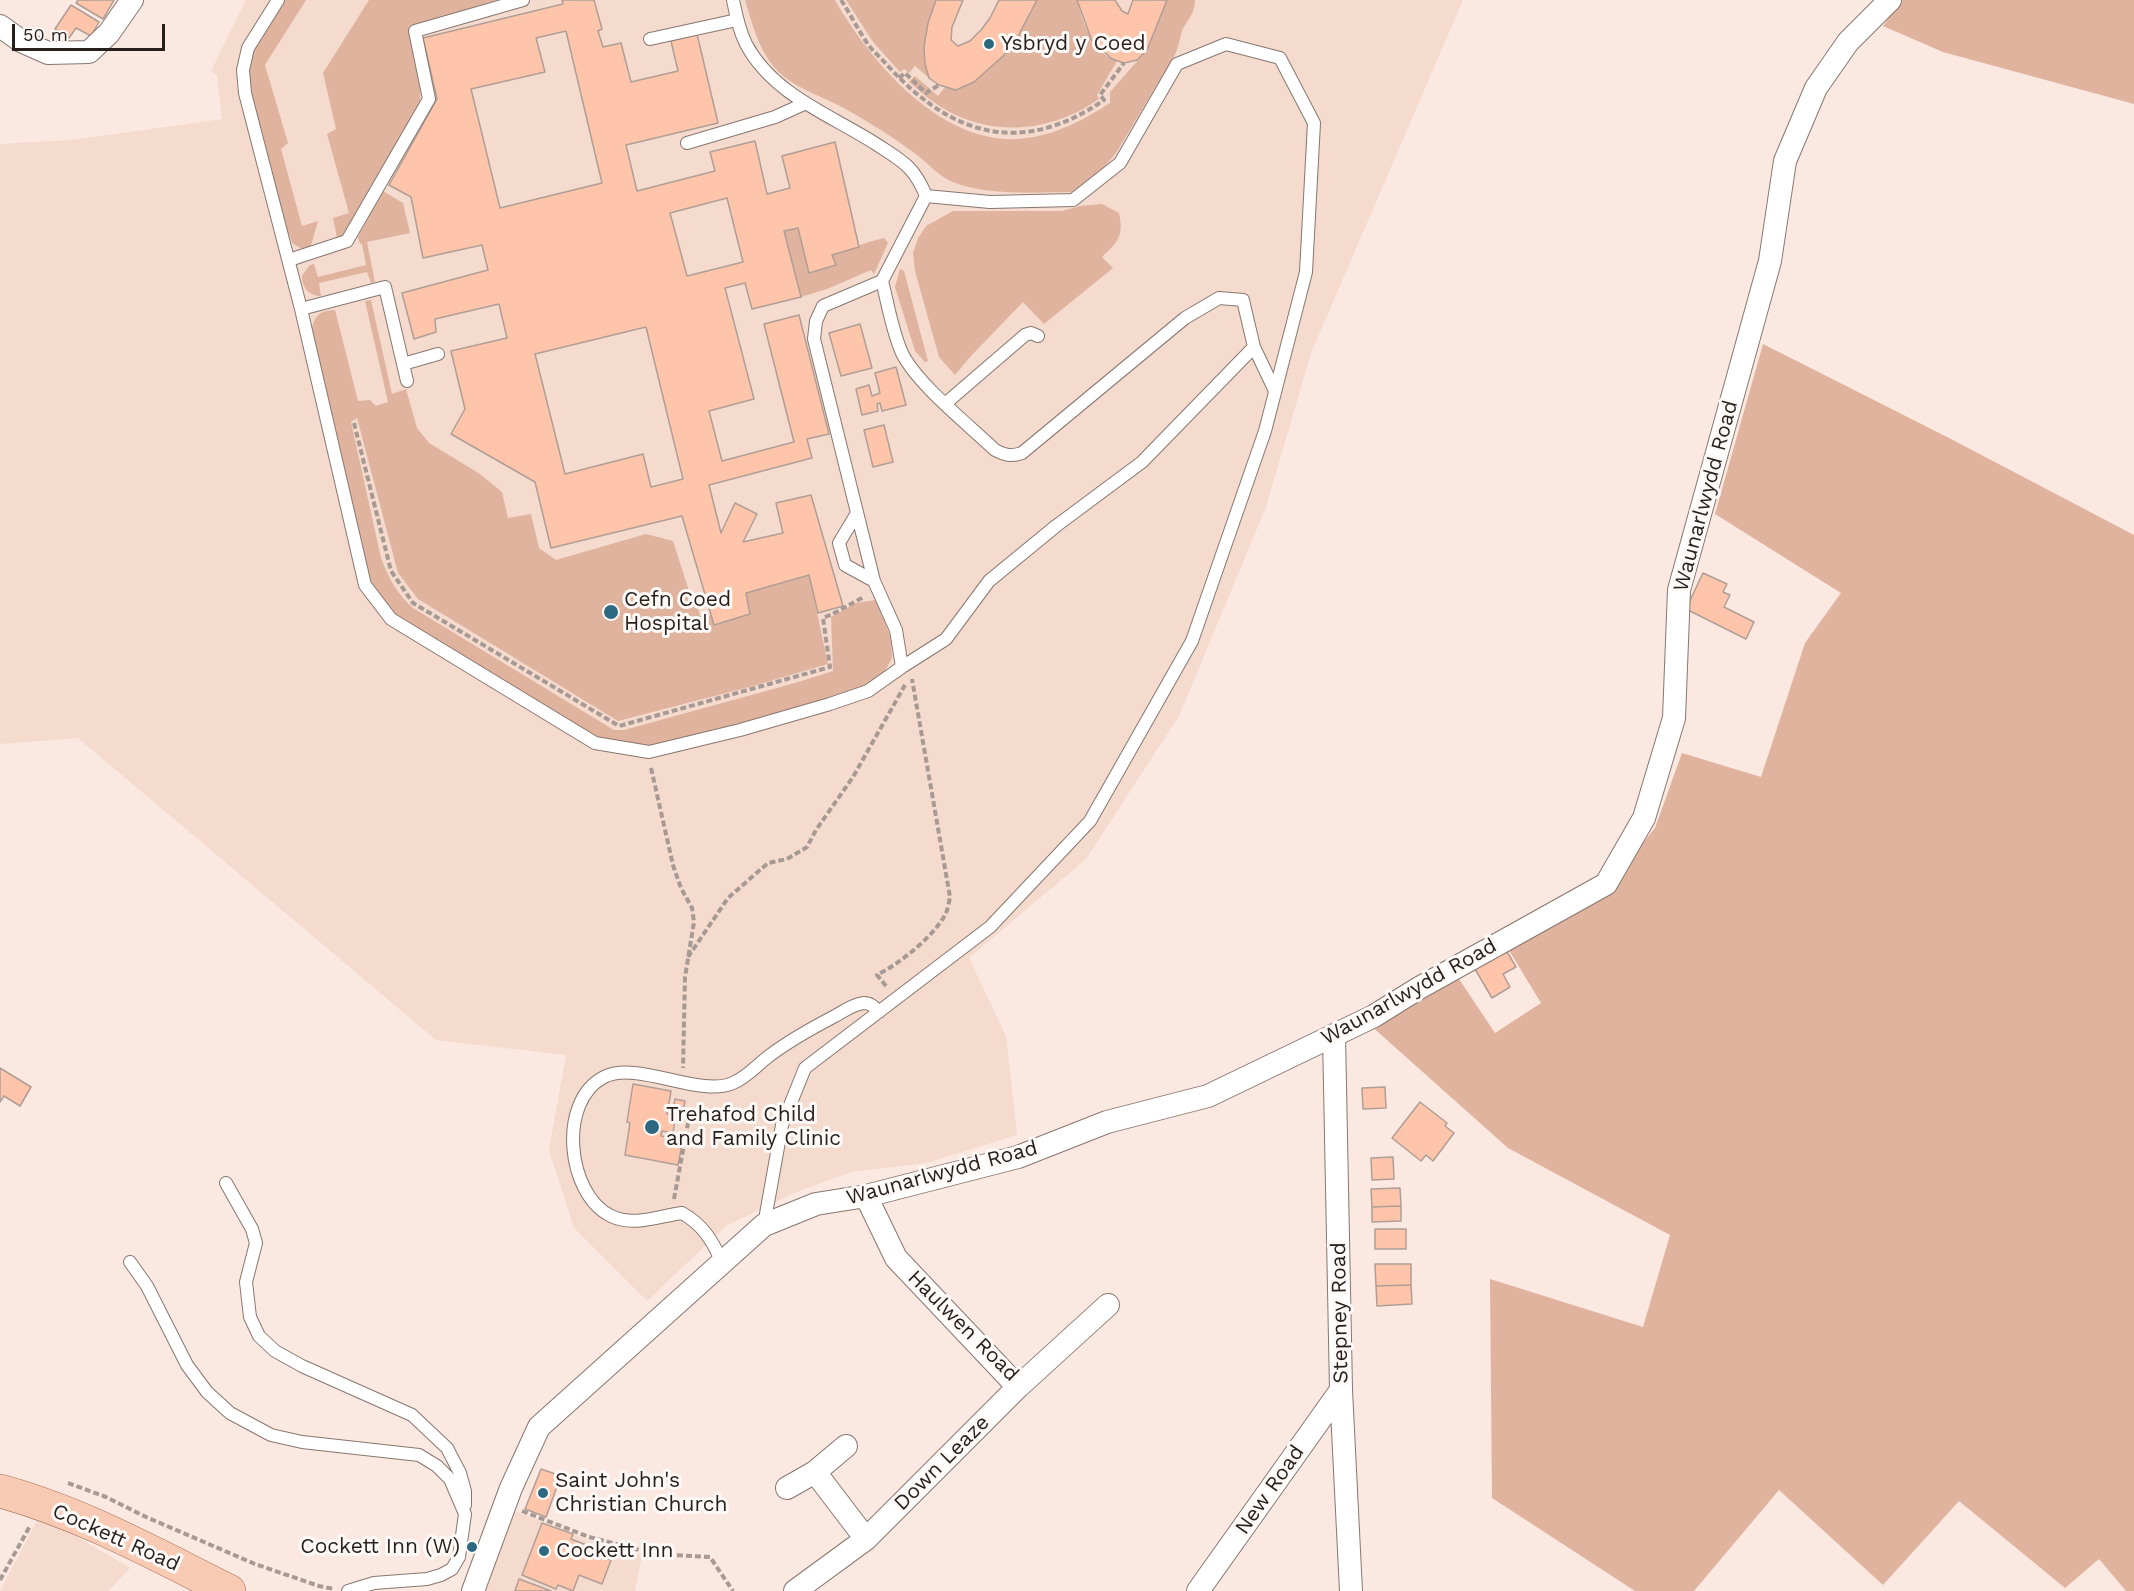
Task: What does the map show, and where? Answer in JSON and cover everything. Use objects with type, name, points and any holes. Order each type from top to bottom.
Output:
[{"type":"main road","name":"Cockett Road","points":[[0,1491],[52,1493],[122,1537],[229,1591]]},
{"type":"street","points":[[0,26],[21,41],[48,53],[89,52],[109,33],[132,0]]},
{"type":"street","name":"Waunarlwydd Road","points":[[473,1591],[505,1504],[539,1427],[764,1225],[816,1204],[866,1196],[1018,1157],[1107,1122],[1208,1096],[1374,1016],[1457,966],[1606,884],[1644,818],[1674,718],[1679,590],[1770,261],[1785,161],[1816,88],[1848,42],[1890,0]]},
{"type":"street","name":"Stepney Road","points":[[1334,1035],[1341,1390],[1351,1591]]},
{"type":"street","name":"Haulwen Road","points":[[866,1196],[896,1258],[1018,1387],[1108,1305]]},
{"type":"street","name":"Down Leaze","points":[[795,1591],[866,1539],[1018,1387]]},
{"type":"street","name":"New Road","points":[[1198,1591],[1341,1390]]},
{"type":"street","points":[[787,1488],[815,1472],[846,1446]]},
{"type":"street","points":[[815,1472],[866,1539]]},
{"type":"lane","points":[[278,0],[248,48],[243,70],[245,93],[301,309],[365,585],[391,619],[596,743],[649,752],[740,730],[868,691],[946,639],[989,580],[1056,526],[1142,462],[1254,346]]},
{"type":"lane","points":[[289,260],[347,241],[429,99],[415,31],[523,0]]},
{"type":"lane","points":[[733,0],[746,45],[760,65],[786,91],[845,124],[907,164],[920,180],[926,196],[882,281],[823,306],[816,321],[814,339],[876,586],[896,630],[902,667]]},
{"type":"lane","points":[[650,39],[737,20]]},
{"type":"lane","points":[[764,1225],[782,1125],[805,1068],[990,927],[1090,821],[1192,641],[1265,431],[1306,272],[1314,123],[1280,58],[1226,44],[1177,64],[1120,163],[1073,200],[990,201],[926,196]]},
{"type":"lane","points":[[687,143],[775,117],[806,103]]},
{"type":"lane","points":[[882,281],[902,351],[910,366],[995,450],[1006,455],[1014,456],[1022,453],[1185,318],[1219,298],[1243,300],[1254,346],[1275,391]]},
{"type":"lane","points":[[301,309],[385,287],[407,381]]},
{"type":"lane","points":[[946,403],[1025,335],[1031,333],[1038,336]]},
{"type":"lane","points":[[403,364],[438,354]]},
{"type":"lane","points":[[857,513],[839,543],[845,565],[876,586]]},
{"type":"lane","points":[[722,1262],[707,1232],[682,1213],[649,1220],[631,1221],[612,1217],[594,1206],[581,1179],[573,1143],[574,1120],[582,1099],[605,1076],[624,1072],[718,1089],[734,1083],[803,1033],[853,1006],[865,1003],[872,1005],[879,1012]]},
{"type":"lane","points":[[226,1183],[252,1229],[256,1243],[246,1282],[250,1317],[259,1336],[275,1351],[302,1366],[412,1415],[447,1448],[460,1473],[465,1491],[465,1514],[459,1557],[452,1569],[427,1579],[374,1583],[343,1590]]},
{"type":"lane","points":[[130,1262],[147,1286],[187,1365],[207,1392],[230,1413],[271,1435],[302,1442],[419,1455],[437,1466],[450,1479],[465,1514]]},
{"type":"path","points":[[841,0],[871,47],[899,78],[931,105],[958,121],[990,131],[1016,133],[1041,130],[1068,122],[1104,100],[1100,95],[1124,63]]},
{"type":"path","points":[[899,78],[905,73],[926,93],[939,85]]},
{"type":"path","points":[[354,423],[392,571],[413,603],[619,726],[830,667],[823,618],[876,586]]},
{"type":"path","points":[[688,957],[728,898],[768,863],[787,859],[807,847],[816,830],[853,777],[912,674],[950,897],[946,915],[930,934],[904,957],[877,975]]},
{"type":"path","points":[[649,752],[658,806],[673,865],[681,888],[692,908],[694,922],[684,997],[683,1081]]},
{"type":"path","points":[[675,1214],[673,1203],[688,1123]]},
{"type":"path","points":[[0,1580],[52,1493],[106,1497],[146,1517],[255,1564],[320,1586],[343,1590]]},
{"type":"path","points":[[505,1504],[589,1537],[655,1554],[710,1557],[733,1591]]},
{"type":"shaded area","name":"Cefn Coed Hospital","points":[[246,0],[1463,0],[1311,353],[1266,507],[1179,716],[1086,859],[969,958],[1006,1036],[1017,1135],[926,1163],[851,1172],[794,1193],[726,1226],[647,1301],[574,1228],[549,1150],[566,1055],[436,1040],[78,738],[0,744],[0,144],[72,140],[222,119],[217,75],[211,71]]},
{"type":"shaded area","points":[[284,0],[306,0],[265,65],[288,143],[281,149],[302,226],[318,221],[309,252],[293,244],[286,228],[251,95],[250,64],[253,51]]},
{"type":"shaded area","points":[[369,0],[499,0],[409,27],[420,80],[418,112],[343,237],[337,238],[333,218],[349,213],[327,134],[336,129],[323,73]]},
{"type":"shaded area","points":[[745,0],[835,0],[867,48],[887,72],[934,113],[961,128],[988,137],[1017,139],[1030,138],[1066,127],[1110,103],[1110,92],[1147,50],[1167,0],[1195,0],[1173,59],[1116,153],[1105,166],[1076,192],[1031,193],[972,188],[952,182],[879,129],[788,80],[768,60],[756,35]]},
{"type":"shaded area","points":[[846,0],[936,0],[925,48],[929,78],[915,66],[909,73],[904,69],[900,72],[873,42]]},
{"type":"shaded area","points":[[1037,0],[1077,0],[1082,18],[1095,44],[1108,57],[1117,61],[1097,95],[1099,99],[1082,110],[1044,124],[1024,127],[984,125],[946,110],[909,82],[915,76],[938,96],[945,87],[956,90],[974,82],[1003,56],[1016,40]]},
{"type":"shaded area","points":[[1902,0],[2134,0],[2134,104],[1943,52],[1883,26]]},
{"type":"shaded area","points":[[383,191],[403,203],[410,233],[367,242],[375,282],[371,283],[367,272],[319,283],[321,296],[310,293],[303,284],[302,276],[310,265],[314,264],[318,277],[366,265],[362,244],[358,237]]},
{"type":"shaded area","points":[[1102,204],[1119,213],[1120,233],[1112,247],[1102,257],[1113,268],[1044,324],[1023,302],[955,375],[939,357],[915,271],[913,253],[918,238],[926,226],[953,211],[1062,211],[1080,206]]},
{"type":"shaded area","points":[[798,228],[809,273],[835,265],[832,255],[884,238],[888,243],[874,274],[871,270],[827,289],[801,297],[784,231]]},
{"type":"shaded area","points":[[900,269],[904,271],[928,361],[925,362],[915,351],[895,287]]},
{"type":"shaded area","points":[[371,300],[392,394],[406,389],[417,428],[429,443],[480,474],[502,492],[508,518],[531,514],[539,548],[556,560],[646,534],[673,541],[689,591],[695,596],[700,616],[711,615],[714,625],[750,614],[746,593],[809,575],[828,664],[618,721],[418,599],[398,573],[357,418],[351,422],[381,558],[394,586],[413,608],[614,730],[624,730],[833,671],[831,617],[856,603],[876,600],[891,638],[892,658],[884,673],[856,690],[789,712],[658,745],[643,746],[599,739],[396,615],[375,590],[369,575],[312,328],[315,319],[320,314],[335,310],[358,401],[370,400],[376,406],[388,402],[365,301]]},
{"type":"shaded area","points":[[1763,344],[2134,535],[2134,1591],[2126,1591],[2099,1559],[2065,1588],[1959,1501],[1883,1585],[1779,1490],[1694,1591],[1635,1591],[1492,1498],[1490,1279],[1643,1327],[1670,1235],[1508,1148],[1369,1024],[1455,973],[1495,1033],[1541,1003],[1507,947],[1608,886],[1655,828],[1682,753],[1761,777],[1805,643],[1841,593],[1715,514]]},
{"type":"shaded area","points":[[504,1507],[599,1544],[642,1555],[635,1591],[473,1591]]},
{"type":"shaded area","points":[[40,1515],[130,1568],[108,1591],[0,1591]]},
{"type":"building","points":[[78,0],[114,0],[103,19],[76,3]]},
{"type":"building","points":[[562,0],[594,0],[602,29],[598,31],[603,47],[621,43],[631,82],[678,71],[671,41],[697,34],[718,123],[626,145],[637,191],[715,171],[710,152],[755,141],[767,194],[790,188],[782,156],[835,142],[859,247],[832,255],[836,265],[809,273],[798,228],[784,231],[801,297],[752,309],[745,283],[725,288],[754,399],[709,411],[722,461],[794,442],[764,324],[799,315],[829,434],[807,439],[812,458],[709,485],[721,533],[735,503],[757,514],[743,542],[783,533],[776,503],[811,495],[843,606],[818,613],[809,575],[746,593],[750,614],[714,625],[682,516],[551,548],[535,482],[451,434],[465,409],[451,351],[507,338],[499,304],[435,319],[436,332],[414,339],[402,293],[488,270],[482,245],[423,258],[411,197],[389,185],[437,99],[423,38],[563,4]],"holes":[[[566,31],[602,183],[500,208],[471,89],[545,72],[536,38]],[[727,198],[743,262],[687,276],[670,213]],[[646,327],[683,479],[651,487],[643,454],[565,474],[535,354]]]},
{"type":"building","name":"Ysbryd y Coed","points":[[936,0],[963,0],[952,27],[951,40],[958,46],[970,41],[981,30],[999,0],[1037,0],[1016,40],[1003,56],[974,82],[956,90],[939,85],[929,78],[925,64],[924,47],[928,23]]},
{"type":"building","name":"Ysbryd y Coed","points":[[1077,0],[1115,0],[1122,11],[1128,14],[1133,0],[1167,0],[1147,50],[1137,60],[1124,63],[1112,59],[1092,41]]},
{"type":"building","points":[[71,5],[99,22],[91,36],[76,28],[69,38],[55,29]]},
{"type":"building","points":[[860,324],[872,368],[841,376],[829,333]]},
{"type":"building","points":[[896,367],[906,405],[882,411],[880,403],[877,404],[878,411],[862,415],[856,389],[869,385],[872,396],[880,393],[875,373]]},
{"type":"building","points":[[884,425],[893,462],[873,467],[864,430]]},
{"type":"building","points":[[1703,573],[1727,584],[1723,592],[1730,595],[1724,607],[1754,622],[1746,639],[1686,609]]},
{"type":"building","points":[[1506,950],[1516,967],[1503,974],[1510,987],[1492,998],[1475,969]]},
{"type":"building","points":[[0,1068],[31,1087],[20,1106],[4,1096],[0,1102]]},
{"type":"building","name":"Trehafod Child and Family Clinic","points":[[633,1084],[671,1091],[667,1114],[672,1115],[675,1099],[685,1101],[681,1121],[675,1120],[673,1133],[662,1131],[661,1136],[683,1139],[678,1165],[625,1155]]},
{"type":"building","points":[[1385,1087],[1386,1108],[1363,1109],[1362,1088]]},
{"type":"building","points":[[1420,1102],[1447,1123],[1445,1126],[1454,1133],[1433,1161],[1426,1155],[1421,1161],[1392,1138]]},
{"type":"building","points":[[1393,1157],[1394,1179],[1372,1180],[1371,1158]]},
{"type":"building","points":[[1400,1188],[1401,1206],[1372,1207],[1371,1189]]},
{"type":"building","points":[[1401,1206],[1401,1221],[1372,1222],[1372,1207]]},
{"type":"building","points":[[1375,1229],[1406,1229],[1406,1249],[1375,1249]]},
{"type":"building","points":[[1375,1264],[1411,1264],[1411,1285],[1376,1286]]},
{"type":"building","points":[[1411,1285],[1412,1304],[1377,1306],[1376,1286]]},
{"type":"building","name":"Saint John's Christian Church","points":[[541,1469],[561,1476],[546,1517],[525,1509]]},
{"type":"building","points":[[542,1523],[573,1534],[571,1539],[607,1553],[605,1558],[611,1560],[602,1584],[579,1575],[573,1591],[558,1585],[556,1589],[522,1575]]},
{"type":"building","points":[[519,1579],[551,1591],[515,1591]]},
{"type":"place","name":"Ysbryd y Coed","points":[[989,44]]},
{"type":"place","name":"Cefn Coed Hospital","points":[[611,612]]},
{"type":"place","name":"Trehafod Child and Family Clinic","points":[[652,1127]]},
{"type":"place","name":"Saint John's Christian Church","points":[[543,1493]]},
{"type":"place","name":"Cockett Inn (W)","points":[[472,1547]]},
{"type":"place","name":"Cockett Inn","points":[[544,1551]]}]
